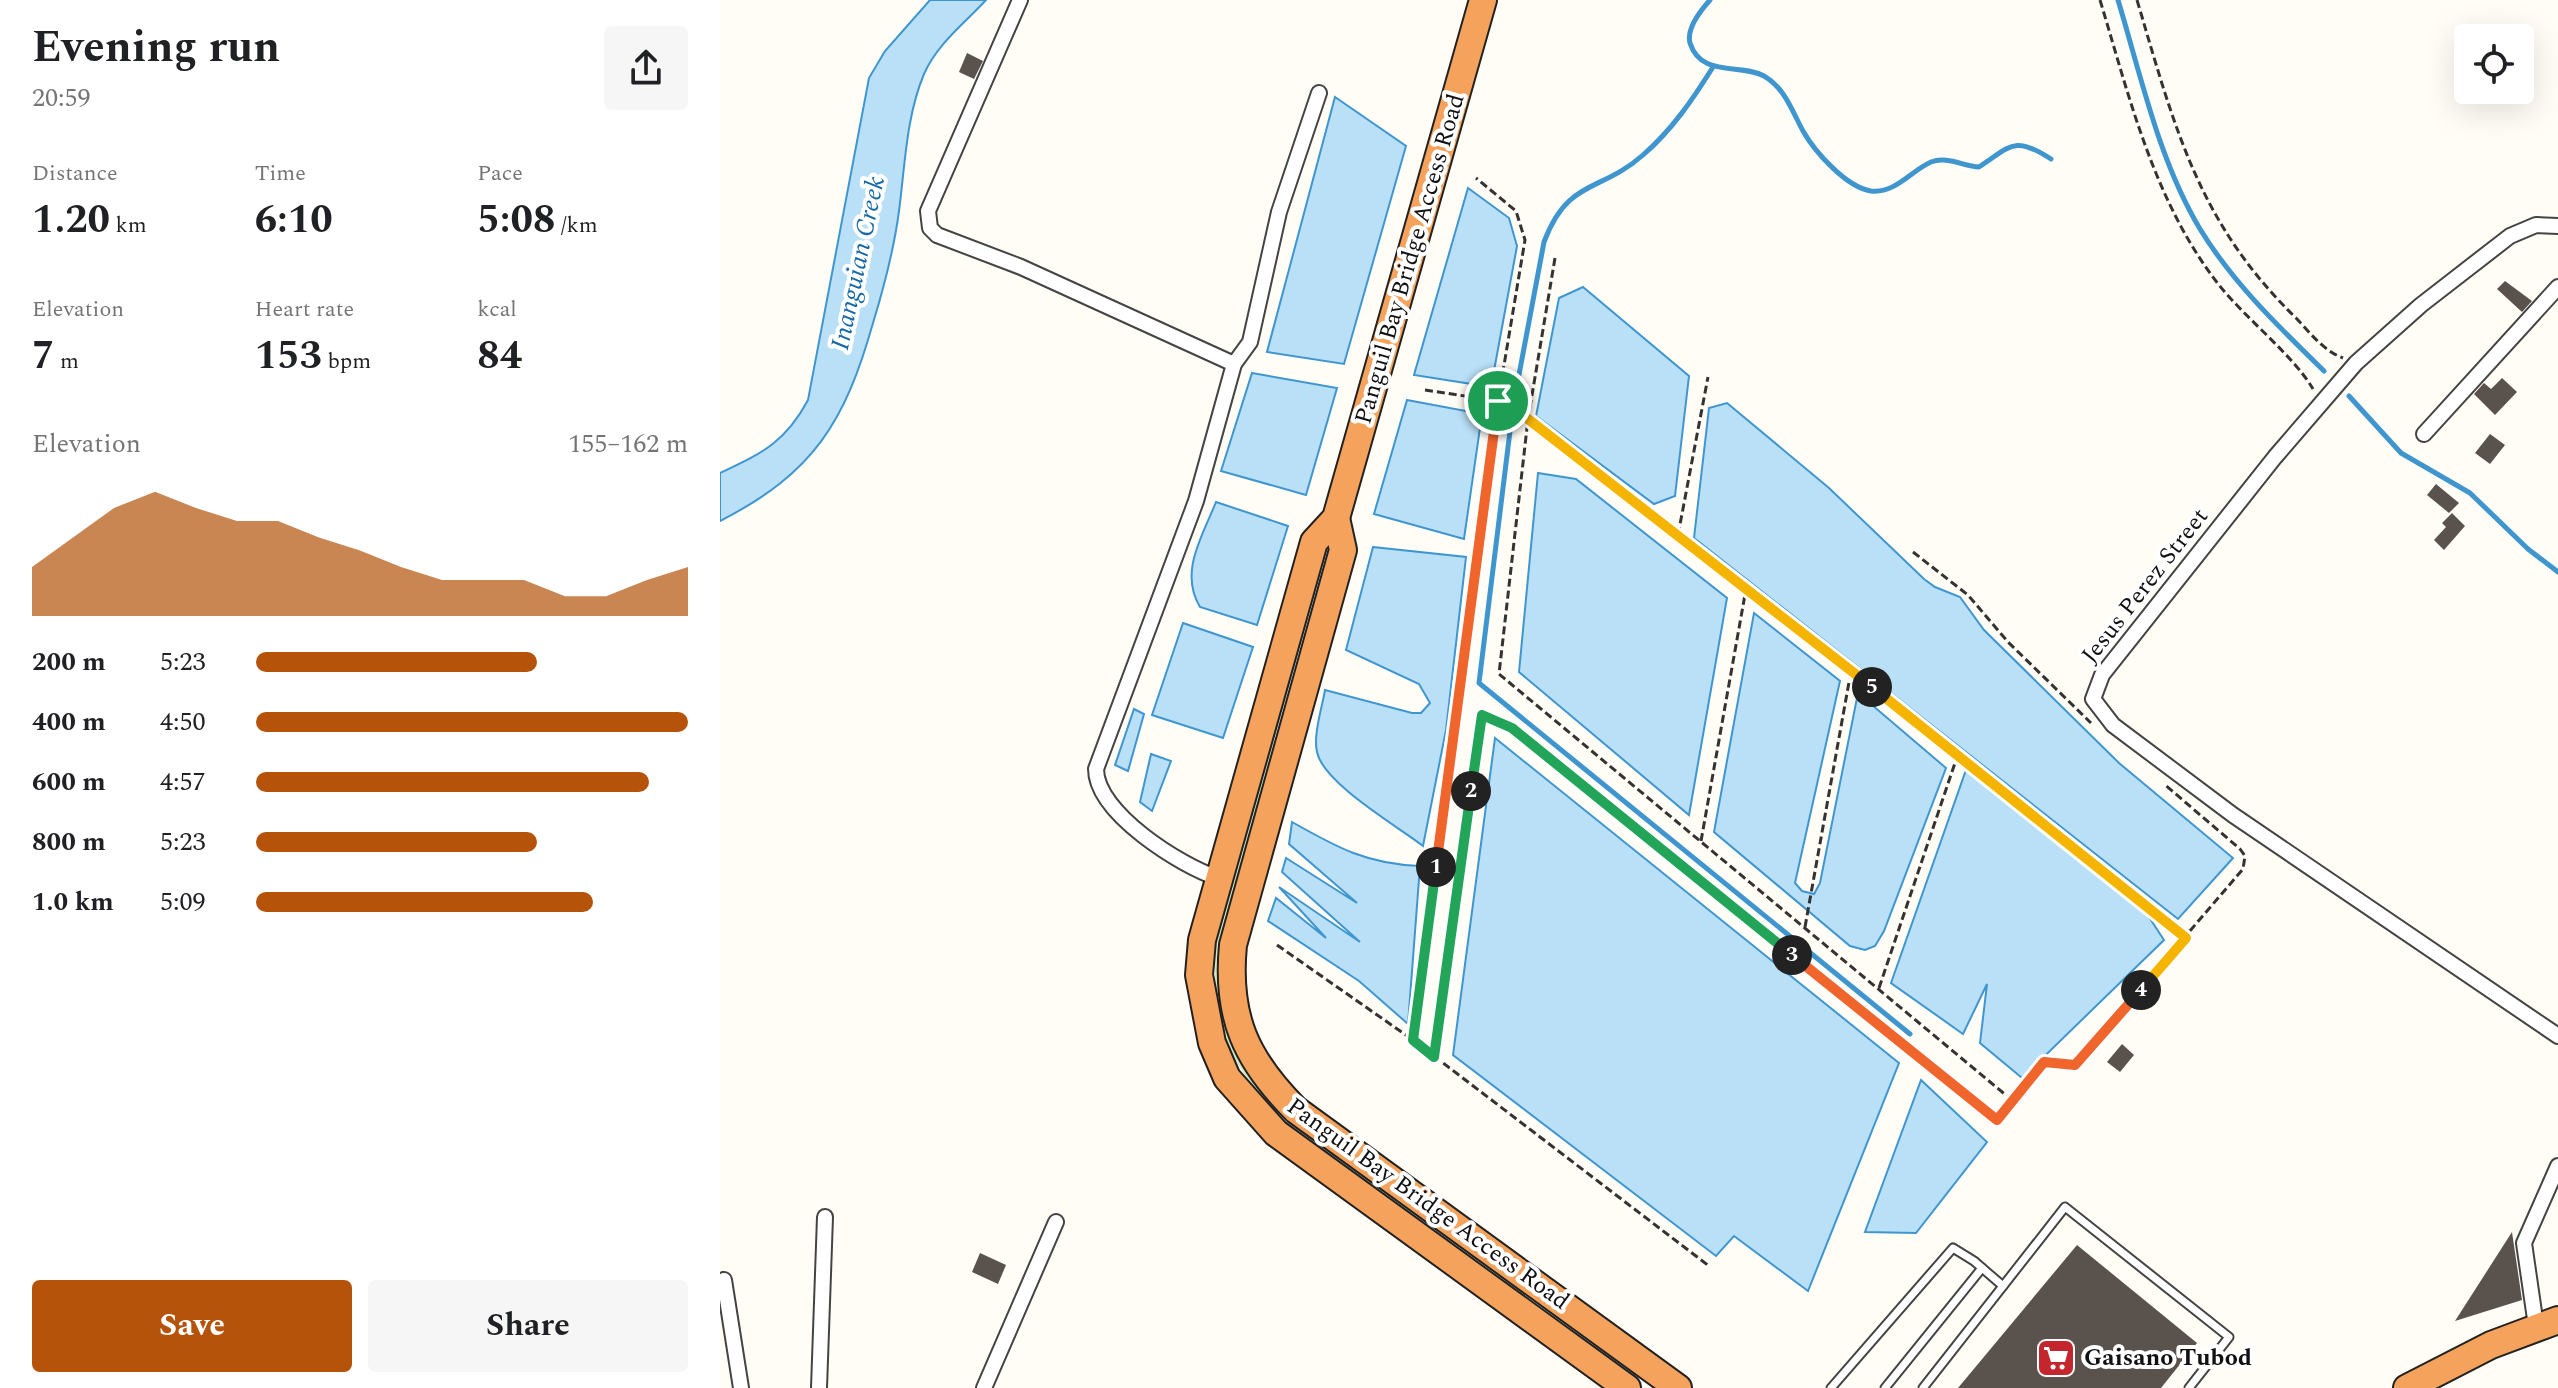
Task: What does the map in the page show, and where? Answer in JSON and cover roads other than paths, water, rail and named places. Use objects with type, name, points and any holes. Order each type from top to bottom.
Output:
[{"type":"highway","name":"Panguil Bay Bridge Access Road","points":[[1483,0],[1336,518],[1314,542],[1218,878],[1202,940],[1199,975],[1203,1010],[1227,1078],[1249,1106],[1309,1158],[1627,1388]]},
{"type":"highway","name":"Panguil Bay Bridge Access Road","points":[[1336,518],[1343,550],[1233,945],[1230,975],[1241,1033],[1254,1063],[1296,1110],[1678,1388]]},
{"type":"highway","points":[[2407,1388],[2547,1323]]},
{"type":"street","points":[[1020,0],[928,211],[930,228],[937,235],[1021,267],[1234,364]]},
{"type":"street","points":[[1218,878],[1197,871],[1166,853],[1117,811],[1096,781],[1096,769],[1196,501],[1234,364],[1244,354],[1254,329],[1274,229],[1319,93]]},
{"type":"street","name":"Jesus Perez Street","points":[[2558,226],[2536,225],[2510,236],[2421,305],[2356,363],[2321,402],[2102,675],[2093,699],[2113,725],[2233,815],[2558,1036]]},
{"type":"street","points":[[2424,434],[2558,287]]},
{"type":"street","points":[[2547,1323],[2524,1243],[2558,1166]]},
{"type":"street","points":[[819,1388],[825,1217]]},
{"type":"street","points":[[984,1388],[1056,1222]]},
{"type":"street","points":[[724,1280],[741,1388]]},
{"type":"lane","points":[[1923,1388],[2065,1207],[2229,1337],[2189,1388]]},
{"type":"lane","points":[[1831,1388],[1953,1248],[2003,1286]]},
{"type":"lane","points":[[1885,1388],[1982,1268]]},
{"type":"water","name":"Inanguian Creek","points":[[930,0],[986,0],[936,53],[918,90],[885,282],[850,389],[821,441],[802,463],[780,484],[720,521],[720,473],[781,437],[808,400],[869,78],[885,51]]},
{"type":"water","points":[[1335,97],[1406,146],[1344,364],[1267,352]]},
{"type":"water","points":[[1468,188],[1509,218],[1517,246],[1491,387],[1414,375]]},
{"type":"water","points":[[1583,287],[1689,376],[1675,496],[1654,504],[1536,416],[1559,298]]},
{"type":"water","points":[[1252,373],[1337,388],[1306,495],[1221,471]]},
{"type":"water","points":[[1407,400],[1482,414],[1464,539],[1374,514]]},
{"type":"water","points":[[1727,403],[1829,488],[1924,579],[1960,597],[1984,630],[2119,763],[2233,858],[2178,919],[1694,538],[1709,408]]},
{"type":"water","points":[[1538,473],[1576,479],[1727,598],[1689,815],[1519,672]]},
{"type":"water","points":[[1216,502],[1288,526],[1257,625],[1200,607],[1194,594],[1192,568],[1195,554]]},
{"type":"water","points":[[1373,547],[1466,557],[1446,730],[1423,846],[1346,790],[1322,764],[1317,752],[1317,730],[1325,690],[1412,713],[1421,713],[1430,703],[1419,684],[1346,650]]},
{"type":"water","points":[[1754,613],[1840,681],[1795,883],[1802,891],[1814,894],[1820,883],[1858,693],[1946,768],[1884,931],[1875,946],[1865,950],[1850,946],[1714,832]]},
{"type":"water","points":[[1183,623],[1253,647],[1223,738],[1152,715]]},
{"type":"water","points":[[1134,709],[1144,714],[1128,771],[1115,765]]},
{"type":"water","points":[[1495,738],[1899,1063],[1808,1291],[1734,1236],[1716,1256],[1453,1055]]},
{"type":"water","points":[[1151,754],[1171,761],[1152,811],[1140,802]]},
{"type":"water","points":[[1966,770],[2145,911],[2164,940],[2022,1078],[1980,1043],[1987,984],[1963,1034],[1891,983]]},
{"type":"water","points":[[1292,822],[1353,853],[1384,862],[1420,866],[1408,1024],[1359,981],[1268,921],[1276,898],[1326,938],[1279,887],[1360,942],[1282,872],[1286,858],[1357,903],[1289,844]]},
{"type":"water","points":[[1921,1080],[1987,1142],[1916,1233],[1865,1232]]},
{"type":"waterway","points":[[1710,0],[1690,31],[1690,43],[1695,54],[1712,65],[1755,72],[1771,81],[1783,93],[1815,149],[1842,176],[1861,188],[1871,191],[1888,189],[1937,160],[1979,167],[2013,146],[2029,147],[2051,159]]},
{"type":"waterway","points":[[2118,0],[2162,147],[2200,229],[2242,286],[2324,371]]},
{"type":"waterway","points":[[1515,396],[1544,242],[1553,221],[1575,196],[1627,167],[1654,145],[1681,114],[1713,67]]},
{"type":"waterway","points":[[2349,396],[2401,453],[2470,493],[2528,549],[2558,572]]},
{"type":"waterway","points":[[1511,423],[1479,683],[1910,1034]]},
{"type":"place","name":"Gaisano Tubod","points":[[2056,1358]]}]
